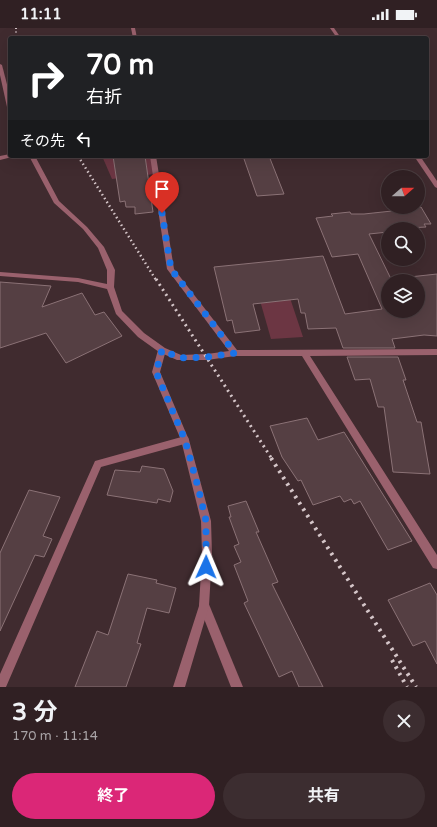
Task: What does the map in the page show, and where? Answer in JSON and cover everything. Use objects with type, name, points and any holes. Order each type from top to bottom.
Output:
[{"type":"street","points":[[0,65],[8,98]]},
{"type":"street","points":[[33,158],[56,202],[85,228],[100,247],[111,270],[110,287],[119,312],[141,335],[162,350],[180,358],[207,357],[235,353],[437,352]]},
{"type":"street","points":[[154,158],[171,269],[235,353]]},
{"type":"street","points":[[418,158],[437,186]]},
{"type":"street","points":[[0,274],[78,280],[110,287]]},
{"type":"street","points":[[162,350],[156,372],[185,440],[206,521],[207,554],[204,606],[179,687]]},
{"type":"street","points":[[304,353],[437,564]]},
{"type":"street","points":[[0,687],[98,464],[185,440]]},
{"type":"street","points":[[204,606],[231,681],[237,687]]},
{"type":"shaded area","points":[[103,158],[151,158],[155,174],[112,179]]},
{"type":"shaded area","points":[[289,295],[303,337],[271,339],[259,297]]},
{"type":"building","points":[[113,158],[145,158],[153,212],[135,214],[135,207],[126,207],[125,201],[120,202]]},
{"type":"building","points":[[244,158],[270,158],[284,194],[257,196]]},
{"type":"building","points":[[350,212],[351,214],[381,212],[381,214],[425,214],[431,224],[425,224],[425,222],[381,222],[381,233],[369,234],[381,259],[381,266],[385,266],[389,274],[381,274],[381,307],[358,254],[332,257],[316,218],[333,216],[331,214]]},
{"type":"building","points":[[323,256],[345,314],[381,309],[381,318],[425,318],[425,275],[437,274],[437,336],[424,335],[392,339],[395,348],[343,348],[336,328],[308,329],[305,313],[301,313],[298,299],[253,304],[260,330],[235,333],[232,320],[227,321],[214,267]]},
{"type":"building","points":[[0,282],[51,286],[42,307],[82,293],[95,315],[104,312],[122,336],[66,363],[46,333],[0,348]]},
{"type":"building","points":[[347,357],[398,357],[406,380],[403,380],[417,422],[421,422],[430,474],[393,472],[384,407],[378,407],[370,379],[355,380]]},
{"type":"building","points":[[307,418],[318,440],[344,432],[412,541],[388,550],[360,501],[354,504],[351,499],[344,502],[340,496],[313,505],[301,480],[298,481],[282,457],[270,426]]},
{"type":"building","points":[[142,466],[164,469],[173,491],[170,502],[158,499],[157,503],[107,495],[115,470],[140,472]]},
{"type":"building","points":[[29,490],[60,497],[43,536],[52,539],[44,557],[35,555],[0,631],[0,553]]},
{"type":"building","points":[[246,501],[259,532],[256,532],[278,582],[272,584],[323,687],[299,687],[292,671],[279,677],[244,603],[248,601],[234,565],[241,562],[234,546],[239,544],[229,517],[231,517],[228,506]]},
{"type":"building","points":[[128,574],[157,580],[156,583],[176,588],[169,613],[147,608],[137,643],[141,644],[126,687],[75,687],[97,631],[108,635]]},
{"type":"building","points":[[430,583],[437,595],[437,664],[425,641],[413,646],[388,600]]},
{"type":"railway","points":[[16,28],[16,36]]},
{"type":"railway","points":[[79,158],[156,280]]},
{"type":"railway","points":[[156,279],[272,459]]},
{"type":"railway","points":[[271,458],[416,687]]},
{"type":"railway","points":[[392,660],[407,687]]},
{"type":"route","points":[[162,213],[171,269],[235,353],[207,357],[180,358],[162,350],[156,372],[185,440],[198,487],[206,521],[206,567]]}]
